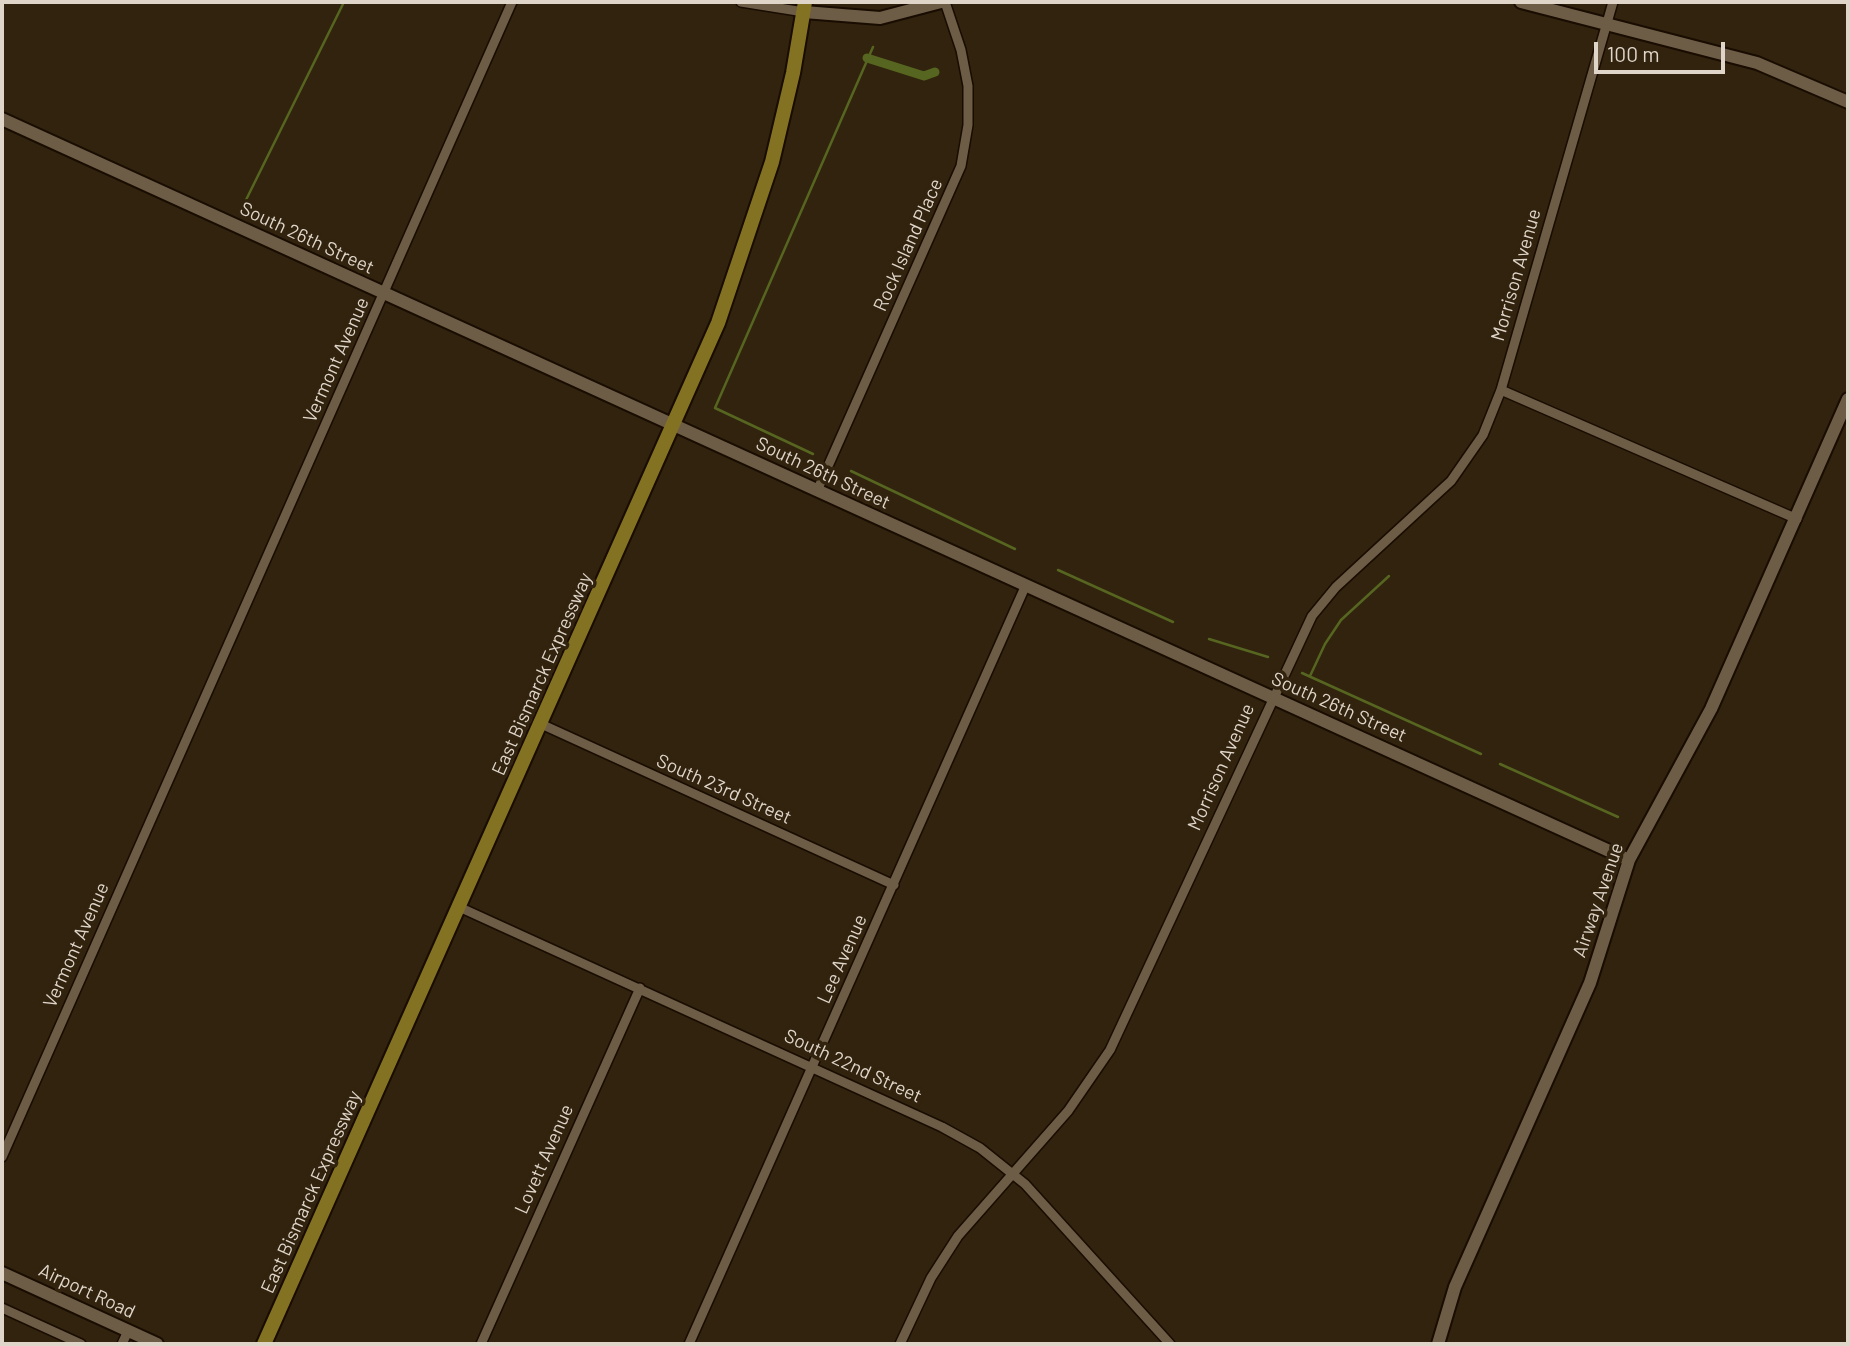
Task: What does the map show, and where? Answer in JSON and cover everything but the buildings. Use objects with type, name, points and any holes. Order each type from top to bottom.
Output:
[{"type":"main road","name":"East Bismarck Expressway","points":[[264,1344],[674,426],[727,301],[759,207],[787,101],[805,7]]},
{"type":"street","name":"Vermont Avenue","points":[[2,1157],[512,2]]},
{"type":"street","points":[[741,2],[805,7],[880,18],[943,2]]},
{"type":"street","name":"Rock Island Place","points":[[817,491],[961,166],[968,125],[968,86],[961,50],[943,2]]},
{"type":"street","points":[[1521,2],[1764,65],[1848,102]]},
{"type":"street","name":"Morrison Avenue","points":[[900,1344],[947,1250],[981,1206],[1076,1101],[1115,1041],[1272,698],[1316,610],[1336,587],[1432,500],[1462,468],[1483,435],[1501,390],[1613,2]]},
{"type":"street","name":"South 26th Street","points":[[2,119],[1629,860]]},
{"type":"street","points":[[1501,390],[1797,519]]},
{"type":"street","name":"Airway Avenue","points":[[1437,1344],[1455,1287],[1590,983],[1629,860],[1711,709],[1848,399]]},
{"type":"street","name":"Lee Avenue","points":[[689,1344],[1025,587]]},
{"type":"street","name":"South 23rd Street","points":[[541,724],[894,885]]},
{"type":"street","name":"South 22nd Street","points":[[460,907],[956,1134],[1013,1172],[1170,1344]]},
{"type":"street","name":"Lovett Avenue","points":[[481,1344],[640,988]]},
{"type":"street","name":"Airport Road","points":[[2,1273],[157,1344]]},
{"type":"street","points":[[2,1308],[81,1344]]},
{"type":"street","points":[[122,1344],[128,1331]]},
{"type":"waterway","points":[[241,210],[344,2]]},
{"type":"waterway","points":[[813,454],[715,408],[873,47]]},
{"type":"waterway","points":[[867,58],[924,76],[935,72]]},
{"type":"waterway","points":[[851,471],[1015,549]]},
{"type":"waterway","points":[[1058,570],[1173,622]]},
{"type":"waterway","points":[[1310,676],[1325,644],[1341,620],[1389,576]]},
{"type":"waterway","points":[[1209,639],[1268,657]]},
{"type":"waterway","points":[[1302,673],[1481,754]]},
{"type":"waterway","points":[[1500,764],[1618,817]]}]
